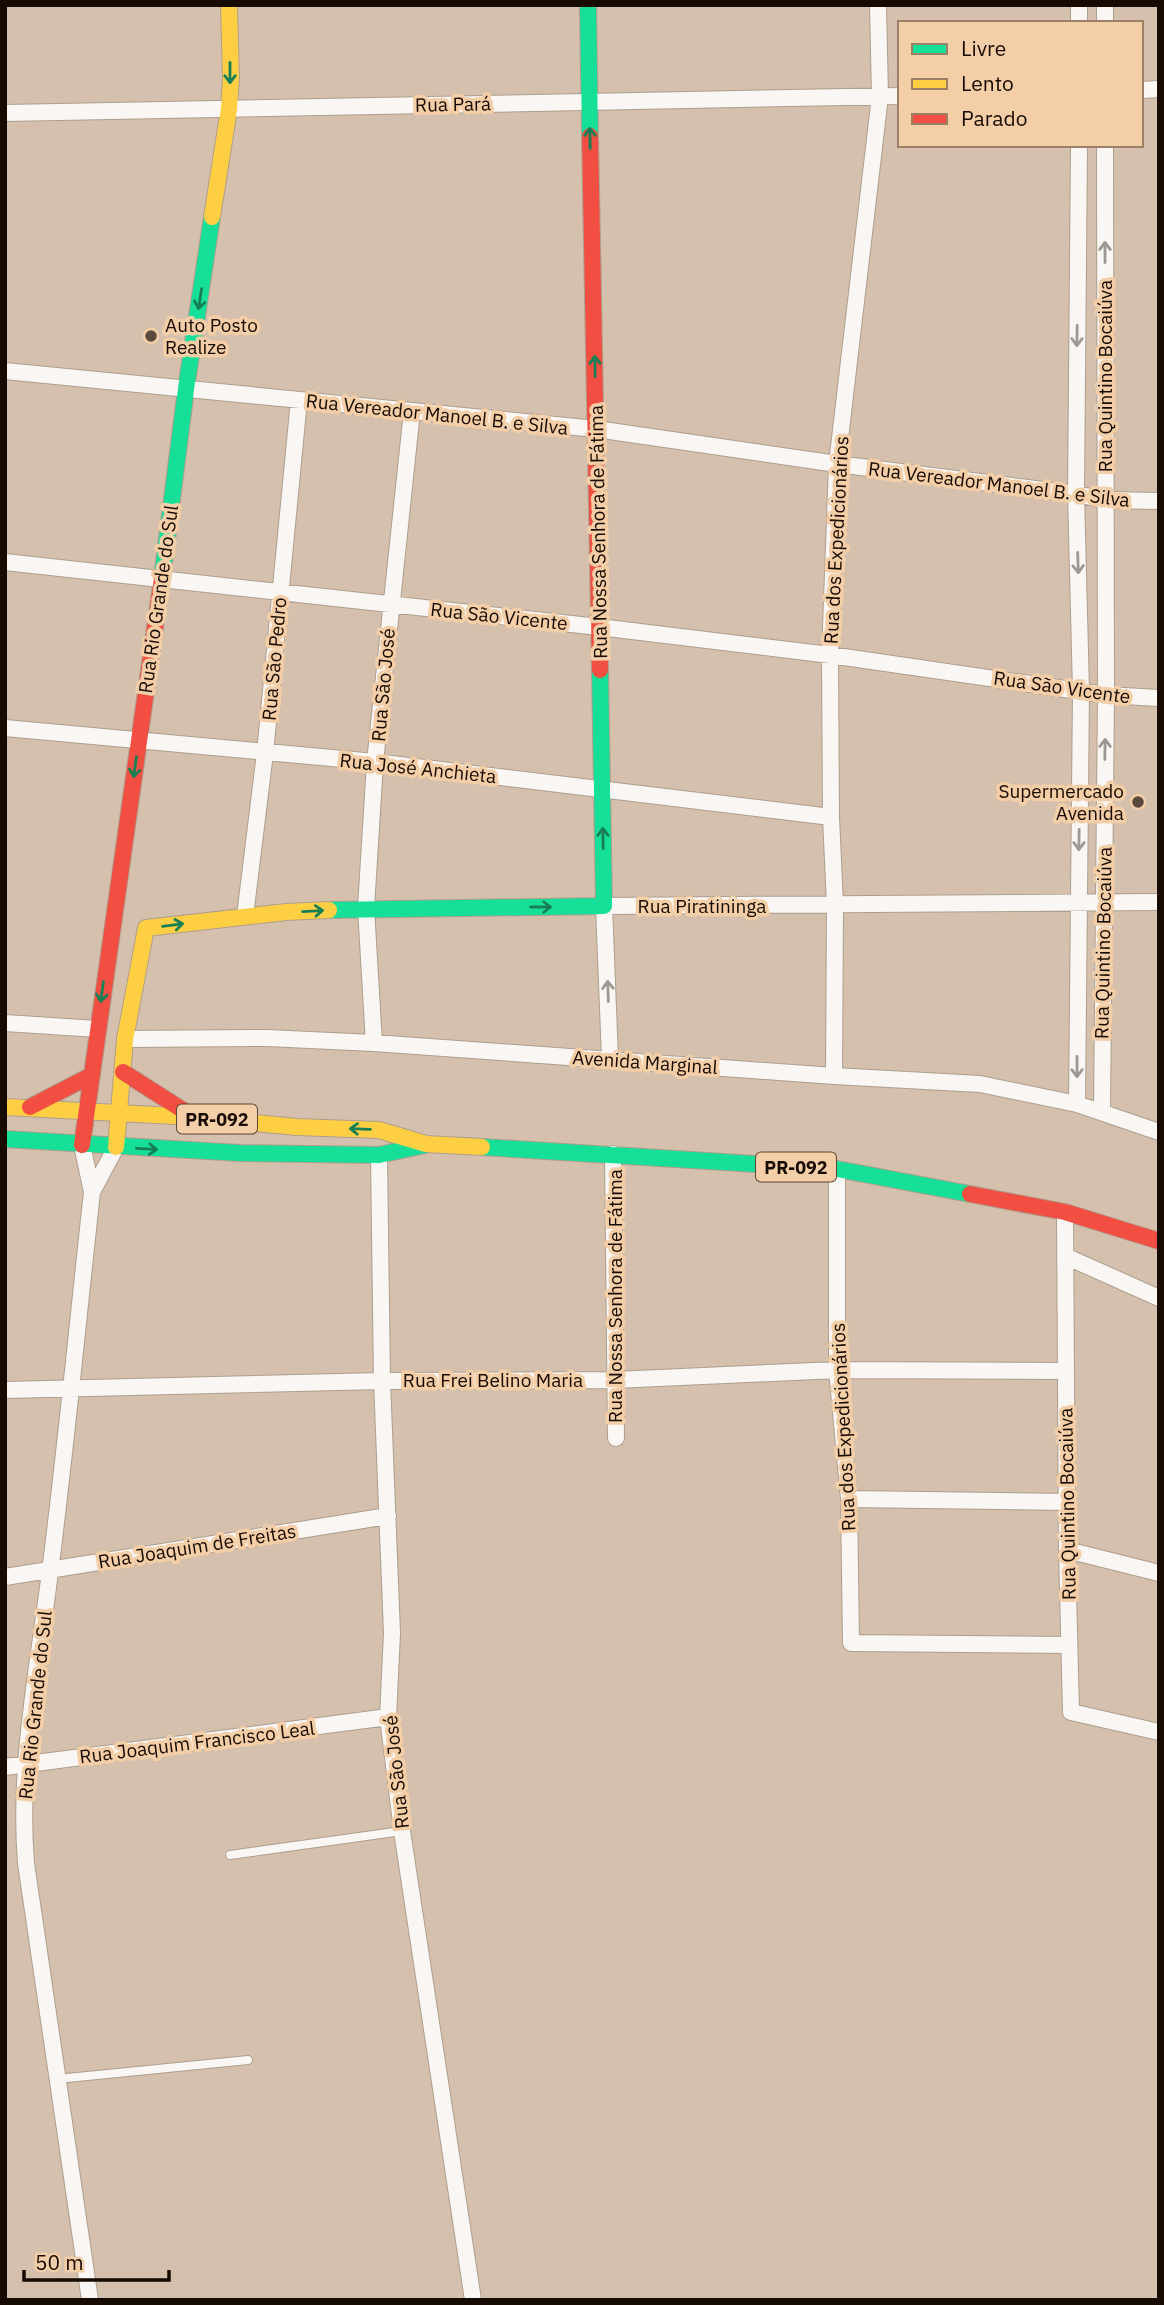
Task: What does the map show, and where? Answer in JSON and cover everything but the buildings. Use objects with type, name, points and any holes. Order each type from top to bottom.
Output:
[{"type":"street","name":"Rua Rio Grande do Sul","points":[[90,2300],[26,1863],[23,1834],[25,1764],[51,1569],[92,1192],[82,1144],[162,579],[186,389],[229,109],[229,5]]},
{"type":"street","name":"Rua Nossa Senhora de Fátima","points":[[588,5],[604,906],[610,1059]]},
{"type":"street","name":"Rua dos Expedicionários","points":[[834,1076],[835,905],[831,817],[830,655],[837,464],[880,96],[878,5]]},
{"type":"street","name":"Rua Pará","points":[[5,113],[898,96]]},
{"type":"street","name":"Rua Quintino Bocaiúva","points":[[1077,1104],[1082,691],[1076,494],[1079,147]]},
{"type":"street","name":"Rua Quintino Bocaiúva","points":[[1102,1111],[1106,695],[1105,147]]},
{"type":"street","name":"Rua Vereador Manoel B. e Silva","points":[[5,370],[596,429],[1105,500],[1159,501]]},
{"type":"street","name":"Rua São Pedro","points":[[245,916],[265,753],[299,400]]},
{"type":"street","name":"Rua São José","points":[[374,1043],[366,908],[375,762],[412,411]]},
{"type":"street","name":"Rua São Vicente","points":[[5,562],[600,627],[830,655],[1106,695],[1159,698]]},
{"type":"street","name":"Rua José Anchieta","points":[[5,728],[375,762],[831,817]]},
{"type":"street","name":"Rua Piratininga","points":[[125,1039],[146,928],[286,912],[366,908],[1159,902]]},
{"type":"street","points":[[5,1023],[97,1029]]},
{"type":"street","name":"Avenida Marginal","points":[[125,1039],[267,1038],[374,1043],[980,1084],[1077,1104],[1159,1132]]},
{"type":"street","points":[[116,1147],[125,1039]]},
{"type":"street","points":[[123,1072],[193,1117]]},
{"type":"street","points":[[29,1107],[92,1075]]},
{"type":"street","name":"PR-092","points":[[5,1107],[379,1130],[426,1144],[837,1169],[1065,1212],[1159,1241]]},
{"type":"street","name":"PR-092","points":[[5,1139],[240,1153],[379,1155],[426,1144]]},
{"type":"street","name":"Rua Rio Grande do Sul","points":[[92,1192],[116,1147]]},
{"type":"street","name":"Rua Nossa Senhora de Fátima","points":[[614,1154],[616,1438]]},
{"type":"street","name":"Rua São José","points":[[379,1155],[382,1381],[392,1633],[388,1717],[402,1830],[473,2300]]},
{"type":"street","name":"Rua dos Expedicionários","points":[[837,1169],[837,1370],[849,1499],[850,1643],[1068,1645]]},
{"type":"street","name":"Rua Quintino Bocaiúva","points":[[1065,1212],[1068,1645],[1071,1712],[1159,1732]]},
{"type":"street","points":[[1065,1256],[1159,1298]]},
{"type":"street","name":"Rua Frei Belino Maria","points":[[5,1390],[382,1381],[615,1380],[837,1370],[1065,1371]]},
{"type":"street","points":[[849,1499],[1068,1502]]},
{"type":"street","name":"Rua Joaquim de Freitas","points":[[5,1577],[388,1516]]},
{"type":"street","points":[[1067,1550],[1159,1573]]},
{"type":"street","name":"Rua Joaquim Francisco Leal","points":[[5,1767],[388,1717]]},
{"type":"lane","points":[[230,1855],[402,1830]]},
{"type":"lane","points":[[57,2079],[248,2060]]},
{"type":"traffic: fast","points":[[588,5],[590,136]]},
{"type":"traffic: fast","points":[[162,578],[186,389],[212,217]]},
{"type":"traffic: fast","points":[[329,910],[604,906],[600,670]]},
{"type":"traffic: fast","points":[[5,1139],[240,1153],[379,1155],[425,1145]]},
{"type":"traffic: fast","points":[[482,1147],[837,1169],[970,1194]]},
{"type":"traffic: slow","points":[[212,217],[229,109],[229,5]]},
{"type":"traffic: slow","points":[[116,1147],[125,1039],[146,928],[286,912],[329,910]]},
{"type":"traffic: slow","points":[[5,1107],[379,1130],[426,1144],[482,1147]]},
{"type":"traffic: jam","points":[[590,136],[600,670]]},
{"type":"traffic: jam","points":[[82,1145],[162,578]]},
{"type":"traffic: jam","points":[[123,1072],[192,1116]]},
{"type":"traffic: jam","points":[[30,1107],[92,1075]]},
{"type":"traffic: jam","points":[[970,1194],[1065,1212],[1159,1241]]},
{"type":"place","name":"Auto Posto Realize","points":[[151,336]]},
{"type":"place","name":"Supermercado Avenida","points":[[1138,802]]}]
